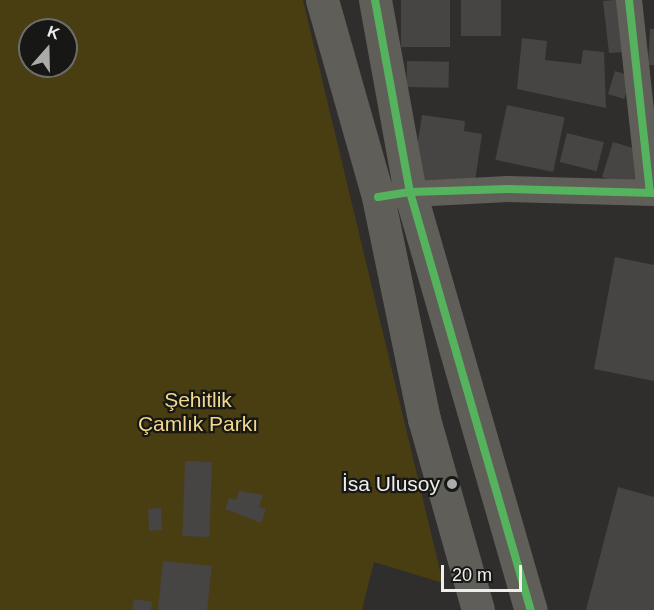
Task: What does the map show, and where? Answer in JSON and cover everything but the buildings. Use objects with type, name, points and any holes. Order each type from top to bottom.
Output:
[{"type":"street","points":[[322,0],[378,197],[424,419],[478,610]]},
{"type":"street","points":[[375,0],[410,192],[531,610]]},
{"type":"street","points":[[378,197],[410,192],[652,192],[629,0]]},
{"type":"green space","name":"Şehitlik Çamlık Parkı","points":[[0,0],[303,0],[443,583],[374,562],[362,610],[0,610]]},
{"type":"cycle path","points":[[375,0],[410,192],[531,610]]},
{"type":"cycle path","points":[[629,0],[650,192]]},
{"type":"cycle path","points":[[378,197],[410,192],[508,189],[654,193]]},
{"type":"place","name":"İsa Ulusoy","points":[[452,484]]}]
